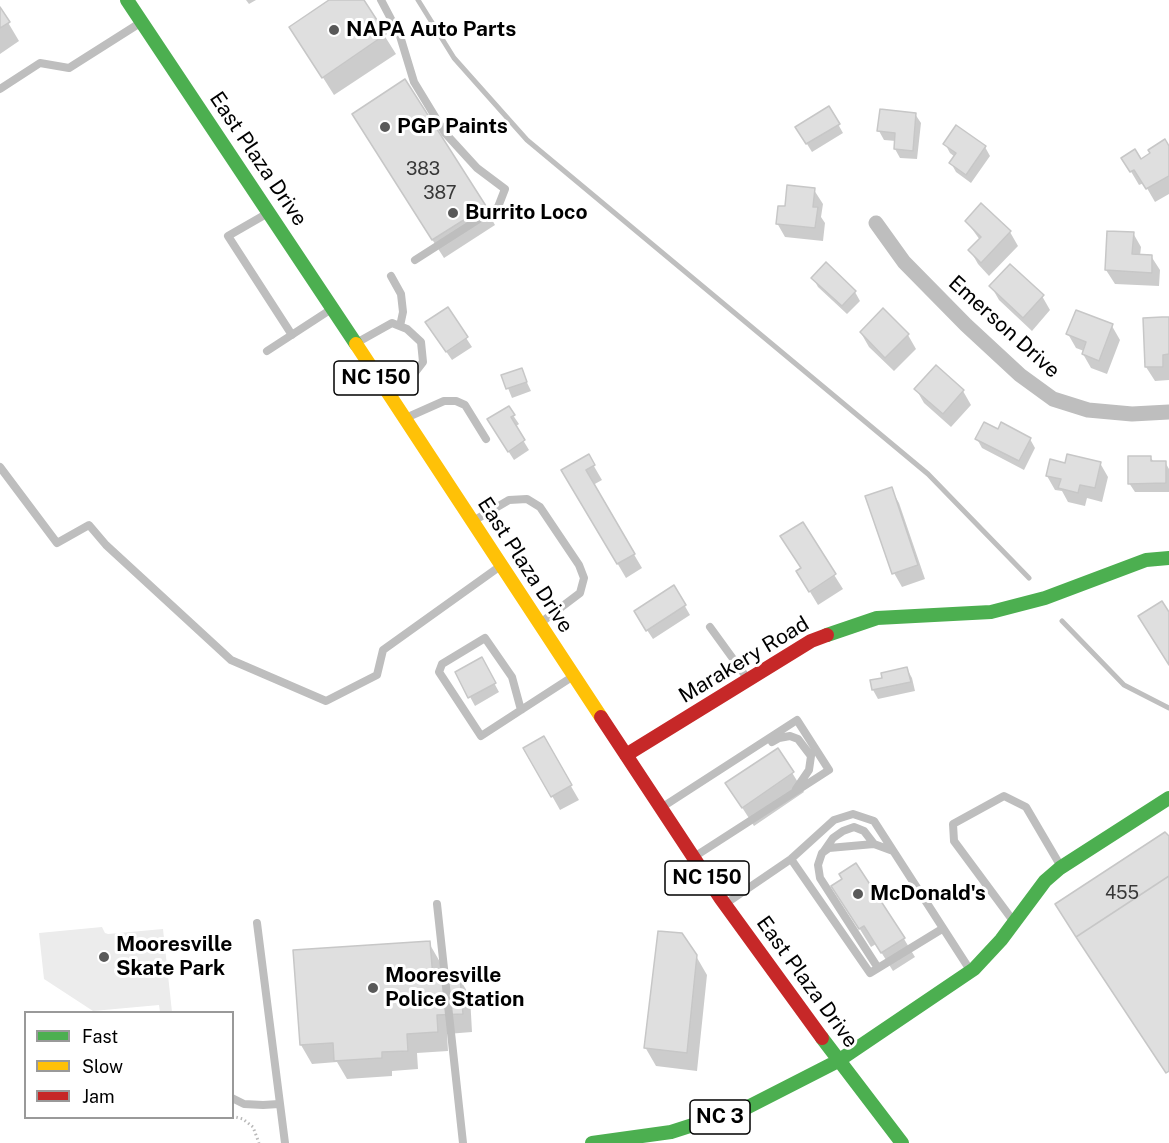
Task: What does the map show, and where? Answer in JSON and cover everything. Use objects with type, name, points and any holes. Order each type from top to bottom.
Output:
[{"type":"main road","name":"East Plaza Drive","points":[[127,0],[725,905],[838,1061],[902,1143]]},
{"type":"main road","name":"Marakery Road","points":[[626,756],[811,641],[877,618],[991,612],[1045,598],[1146,560],[1169,558]]},
{"type":"main road","points":[[838,1061],[971,971],[1001,940],[1046,881],[1062,867],[1167,803]]},
{"type":"main road","name":"NC 3","points":[[592,1143],[671,1132],[746,1108],[838,1061]]},
{"type":"street","name":"Emerson Drive","points":[[876,223],[904,262],[966,325],[1020,375],[1053,399],[1088,410],[1132,414],[1169,412]]},
{"type":"lane","points":[[381,0],[400,36],[414,82],[445,133],[477,168],[505,189],[498,207],[415,260]]},
{"type":"lane","points":[[0,88],[40,63],[69,68],[141,22]]},
{"type":"lane","points":[[269,213],[228,236],[292,335]]},
{"type":"lane","points":[[391,276],[401,294],[403,312],[400,326]]},
{"type":"lane","points":[[267,351],[331,309]]},
{"type":"lane","points":[[354,344],[392,323],[407,329],[421,342],[423,363],[413,375],[386,392]]},
{"type":"lane","points":[[404,419],[444,401],[456,400],[465,405],[486,439]]},
{"type":"lane","points":[[0,466],[57,543],[89,525],[106,545],[231,660],[326,701],[377,675],[383,650],[501,566]]},
{"type":"lane","points":[[472,522],[509,500],[527,499],[540,507],[579,565],[584,578],[580,593],[539,624]]},
{"type":"lane","points":[[710,627],[748,680]]},
{"type":"lane","points":[[522,710],[512,677],[485,638],[442,664],[439,672],[481,736],[522,710],[574,676]]},
{"type":"lane","points":[[661,808],[797,720],[829,770],[693,857]]},
{"type":"lane","points":[[714,774],[731,769],[778,738],[790,736],[798,739],[812,756],[809,770],[793,793]]},
{"type":"lane","points":[[1014,923],[954,841],[953,824],[1004,796],[1026,807],[1062,867]]},
{"type":"lane","points":[[725,905],[792,859],[834,820],[853,814],[874,821],[971,971]]},
{"type":"lane","points":[[878,968],[820,878],[818,865],[832,838],[854,827],[864,831],[874,843],[894,852]]},
{"type":"lane","points":[[822,854],[829,848],[874,843]]},
{"type":"lane","points":[[792,859],[870,973],[942,929]]},
{"type":"lane","points":[[437,904],[463,1143]]},
{"type":"lane","points":[[257,923],[285,1143]]},
{"type":"lane","points":[[234,1099],[244,1104],[263,1106],[279,1104]]},
{"type":"path","points":[[234,1117],[243,1119],[253,1127],[259,1143]]},
{"type":"shaded area","name":"Mooresville Skate Park","points":[[102,927],[108,934],[163,929],[172,1011],[160,1011],[159,1005],[93,1011],[44,979],[39,933]]},
{"type":"building","points":[[329,0],[364,0],[386,34],[322,78],[289,27]]},
{"type":"building","points":[[0,7],[10,22],[0,28]]},
{"type":"building","points":[[405,79],[486,206],[432,240],[352,114]]},
{"type":"building","points":[[829,106],[840,124],[806,144],[795,127]]},
{"type":"building","points":[[880,109],[916,113],[913,151],[894,149],[895,133],[877,131]]},
{"type":"building","points":[[956,125],[986,146],[966,175],[949,163],[956,153],[943,144]]},
{"type":"building","points":[[1165,139],[1169,146],[1169,176],[1146,189],[1134,170],[1130,172],[1121,158],[1135,149],[1141,159],[1150,153],[1148,150]]},
{"type":"building","points":[[787,185],[815,188],[813,207],[818,207],[815,228],[776,224],[778,206],[785,206]]},
{"type":"building","points":[[981,203],[1011,231],[981,263],[968,250],[981,237],[965,221]]},
{"type":"building","points":[[1107,231],[1134,232],[1132,254],[1152,255],[1152,273],[1105,270]]},
{"type":"building","points":[[826,262],[856,291],[842,306],[811,278]]},
{"type":"building","points":[[1010,264],[1044,295],[1023,318],[989,286]]},
{"type":"building","points":[[448,307],[468,337],[446,352],[425,322]]},
{"type":"building","points":[[883,308],[909,334],[885,358],[860,332]]},
{"type":"building","points":[[1076,310],[1113,324],[1099,361],[1082,354],[1086,342],[1066,334]]},
{"type":"building","points":[[1169,317],[1169,354],[1163,355],[1163,367],[1145,367],[1143,318]]},
{"type":"building","points":[[936,365],[964,390],[943,414],[914,389]]},
{"type":"building","points":[[522,368],[527,382],[506,389],[501,375]]},
{"type":"building","points":[[509,406],[515,415],[511,417],[525,440],[508,452],[487,419]]},
{"type":"building","points":[[984,422],[998,429],[1001,422],[1031,438],[1019,461],[975,439]]},
{"type":"building","points":[[589,454],[595,465],[586,470],[635,554],[617,564],[561,470]]},
{"type":"building","points":[[1067,454],[1101,462],[1095,488],[1080,485],[1078,493],[1058,488],[1061,479],[1046,476],[1050,459],[1065,463]]},
{"type":"building","points":[[1128,456],[1151,456],[1151,461],[1166,461],[1166,483],[1128,484]]},
{"type":"building","points":[[892,487],[918,565],[892,574],[865,496]]},
{"type":"building","points":[[803,522],[836,574],[809,592],[796,571],[801,568],[780,536]]},
{"type":"building","points":[[674,585],[686,605],[646,631],[634,611]]},
{"type":"building","points":[[1162,601],[1169,612],[1169,665],[1138,616]]},
{"type":"building","points":[[482,657],[496,683],[468,698],[455,672]]},
{"type":"building","points":[[907,667],[911,682],[872,690],[870,680],[882,678],[881,673]]},
{"type":"building","points":[[544,736],[572,785],[551,797],[523,748]]},
{"type":"building","points":[[778,748],[794,772],[742,808],[725,783]]},
{"type":"building","points":[[1165,832],[1169,836],[1169,876],[1076,937],[1055,904]]},
{"type":"building","points":[[856,863],[905,938],[881,953],[864,926],[859,929],[831,886],[842,879],[839,874]]},
{"type":"building","points":[[1169,876],[1169,1071],[1166,1073],[1076,937]]},
{"type":"building","points":[[658,931],[682,933],[697,955],[687,1053],[644,1048]]},
{"type":"building","points":[[430,941],[433,978],[460,976],[463,1014],[437,1015],[438,1032],[407,1034],[408,1051],[382,1052],[382,1058],[334,1061],[333,1043],[300,1045],[293,950]]},
{"type":"waterway","points":[[418,0],[454,58],[527,140],[928,474],[1029,578]]},
{"type":"waterway","points":[[1062,621],[1124,685],[1169,708]]},
{"type":"traffic: fast","points":[[127,0],[356,344]]},
{"type":"traffic: fast","points":[[827,635],[877,618],[991,612],[1045,598],[1146,560],[1169,558]]},
{"type":"traffic: fast","points":[[838,1061],[974,969],[1001,940],[1045,881],[1060,868],[1169,798]]},
{"type":"traffic: fast","points":[[822,1038],[902,1143]]},
{"type":"traffic: fast","points":[[592,1143],[671,1132],[746,1108],[838,1061]]},
{"type":"traffic: slow","points":[[356,344],[601,717]]},
{"type":"traffic: jam","points":[[626,755],[811,641],[827,635]]},
{"type":"traffic: jam","points":[[601,717],[721,899],[822,1038]]},
{"type":"place","name":"NAPA Auto Parts","points":[[334,30]]},
{"type":"place","name":"PGP Paints","points":[[385,127]]},
{"type":"place","name":"Burrito Loco","points":[[453,213]]},
{"type":"place","name":"McDonald's","points":[[858,894]]},
{"type":"place","name":"Mooresville Skate Park","points":[[104,957]]},
{"type":"place","name":"Mooresville Police Station","points":[[373,988]]}]
